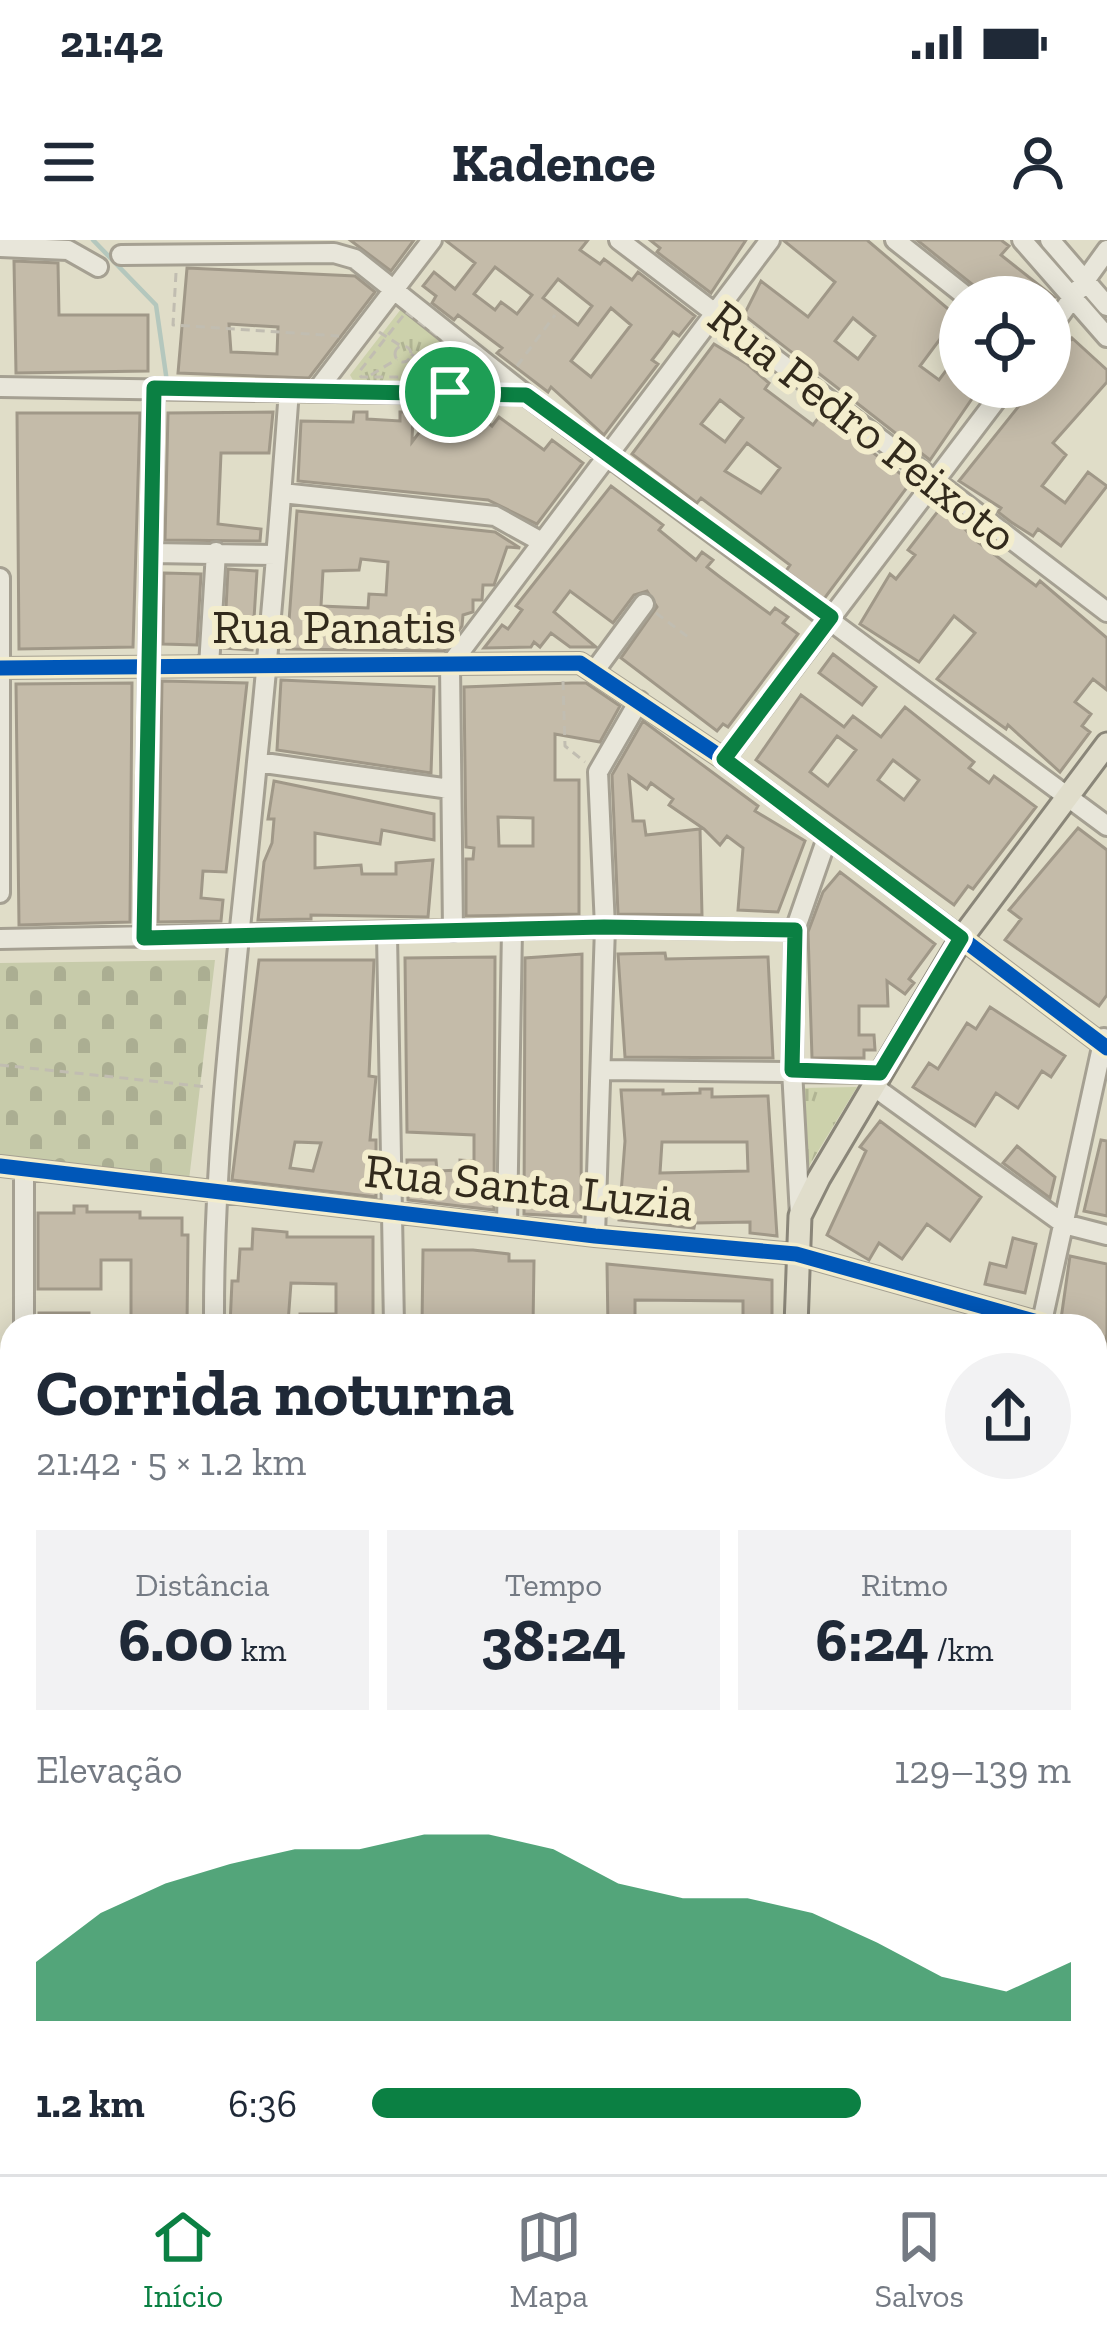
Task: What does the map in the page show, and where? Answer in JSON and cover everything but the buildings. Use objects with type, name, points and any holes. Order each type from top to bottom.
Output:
[{"type":"main road","points":[[796,1314],[800,1216],[949,972],[961,938],[1107,744]]},
{"type":"street","points":[[318,388],[432,240]]},
{"type":"street","name":"Rua Pedro Peixoto","points":[[619,240],[1107,612]]},
{"type":"street","points":[[453,931],[450,665],[770,240]]},
{"type":"street","points":[[895,240],[941,276]]},
{"type":"street","points":[[1022,240],[1107,337]]},
{"type":"street","points":[[1050,240],[1082,283],[1107,306]]},
{"type":"street","points":[[0,247],[68,250],[98,267]]},
{"type":"street","points":[[1072,300],[1107,250]]},
{"type":"street","points":[[121,255],[322,254],[355,259],[451,339],[1107,826]]},
{"type":"street","points":[[0,387],[289,390],[447,386],[526,395]]},
{"type":"street","points":[[144,938],[154,388]]},
{"type":"street","points":[[214,1314],[213,1190],[221,1089],[257,762],[289,390]]},
{"type":"street","points":[[724,759],[990,408]]},
{"type":"street","points":[[282,493],[495,516],[540,541]]},
{"type":"street","points":[[209,666],[216,552]]},
{"type":"street","points":[[153,553],[276,555]]},
{"type":"street","points":[[0,578],[0,892]]},
{"type":"street","points":[[644,604],[596,669],[1105,1042],[1044,1314]]},
{"type":"street","name":"Rua Panatis","points":[[1,668],[562,661],[596,669]]},
{"type":"street","points":[[595,1236],[603,1070],[599,767],[640,701]]},
{"type":"street","points":[[257,762],[450,789]]},
{"type":"street","points":[[800,1216],[792,1070],[795,930],[827,838]]},
{"type":"street","points":[[0,939],[512,928],[795,930]]},
{"type":"street","points":[[507,1225],[512,928]]},
{"type":"street","points":[[387,934],[393,1314]]},
{"type":"street","points":[[603,1070],[884,1073],[1064,1224],[1107,1235]]},
{"type":"street","name":"Rua Santa Luzia","points":[[0,1166],[595,1236],[796,1254],[1003,1314]]},
{"type":"street","points":[[24,1169],[24,1314]]},
{"type":"path","points":[[177,258],[173,326],[358,337]]},
{"type":"path","points":[[408,312],[451,339],[489,376],[447,386],[365,378],[358,372],[408,312]]},
{"type":"path","points":[[508,378],[555,315]]},
{"type":"path","points":[[385,337],[427,364],[447,386]]},
{"type":"path","points":[[385,337],[396,356],[406,362],[411,354]]},
{"type":"path","points":[[427,364],[451,339]]},
{"type":"path","points":[[365,378],[396,356],[401,346]]},
{"type":"path","points":[[562,661],[565,746],[577,760],[599,767]]},
{"type":"path","points":[[0,1065],[221,1089]]},
{"type":"green space","points":[[409,308],[494,374],[492,384],[354,382],[350,375],[401,309]]},
{"type":"green space","points":[[215,960],[189,1180],[0,1159],[0,963]]},
{"type":"green space","points":[[857,1087],[803,1176],[800,1088]]},
{"type":"waterway","points":[[93,240],[156,305],[167,382]]},
{"type":"cycle path","points":[[0,668],[580,663],[724,759],[1107,1048]]},
{"type":"cycle path","points":[[0,1166],[595,1236],[796,1254],[1009,1314]]},
{"type":"route","points":[[154,388],[450,392],[526,395],[831,617],[724,759],[961,938],[880,1073],[792,1070],[795,930],[512,928],[144,938],[154,388]]}]
